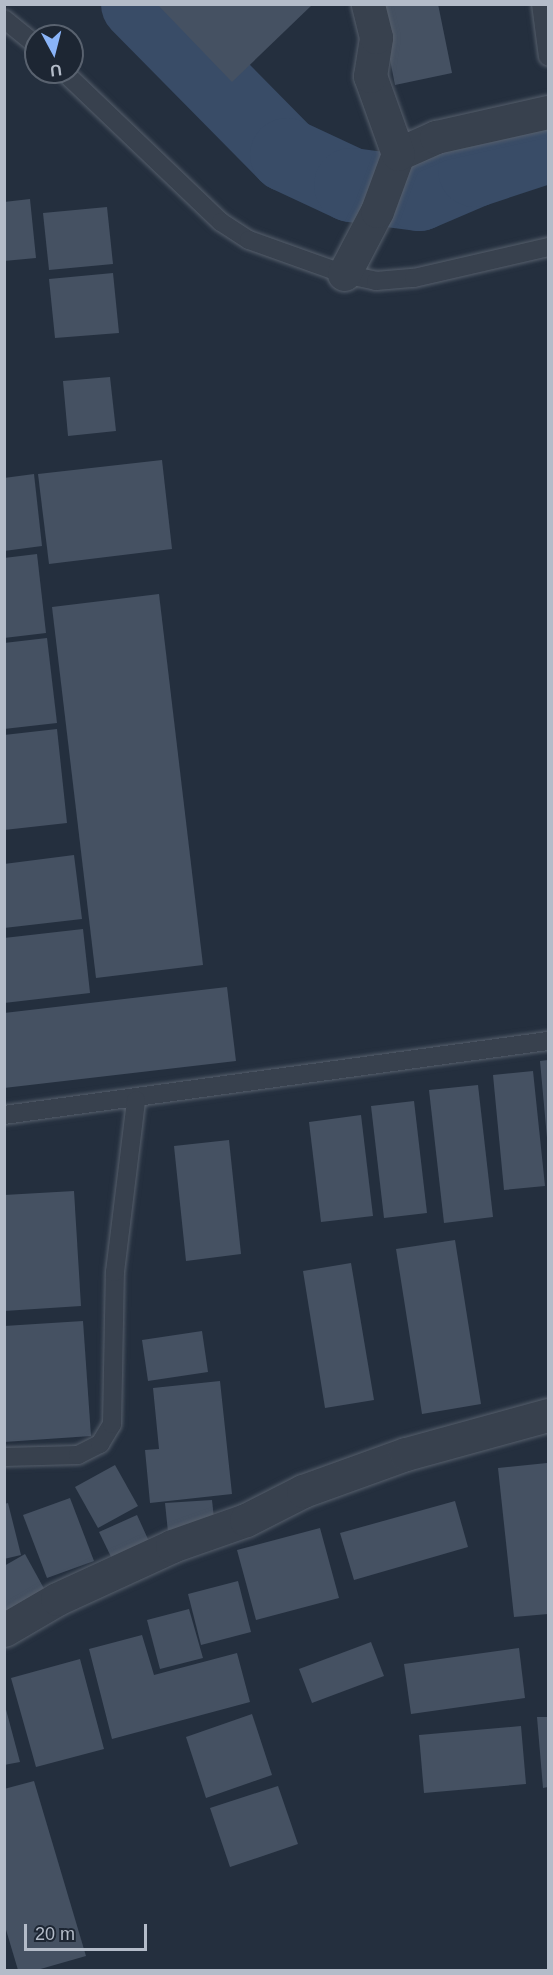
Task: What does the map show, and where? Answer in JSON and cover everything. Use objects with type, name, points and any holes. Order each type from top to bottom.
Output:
[{"type":"street","points":[[368,4],[376,37],[370,76],[396,163]]},
{"type":"street","points":[[344,274],[362,245],[396,163],[436,137],[549,112]]},
{"type":"street","points":[[4,1630],[57,1599],[172,1546],[246,1520],[303,1491],[406,1454],[549,1415]]},
{"type":"lane","points":[[541,4],[549,57]]},
{"type":"lane","points":[[4,19],[24,35]]},
{"type":"lane","points":[[77,84],[221,222],[249,240],[344,274],[376,281],[414,278],[549,247]]},
{"type":"lane","points":[[4,1115],[136,1100],[549,1041]]},
{"type":"lane","points":[[4,1457],[78,1455],[100,1444],[112,1424],[115,1272],[136,1100]]},
{"type":"building","points":[[157,4],[313,4],[232,82]]},
{"type":"building","points":[[379,4],[438,4],[452,73],[395,85]]},
{"type":"building","points":[[30,199],[36,258],[4,261],[4,202]]},
{"type":"building","points":[[107,207],[113,264],[49,270],[43,213]]},
{"type":"building","points":[[113,273],[119,333],[55,338],[49,279]]},
{"type":"building","points":[[110,377],[116,431],[68,436],[63,381]]},
{"type":"building","points":[[162,460],[172,549],[49,564],[38,474]]},
{"type":"building","points":[[34,474],[42,546],[4,551],[4,478]]},
{"type":"building","points":[[37,554],[46,633],[4,638],[4,558]]},
{"type":"building","points":[[159,594],[203,965],[96,978],[52,607]]},
{"type":"building","points":[[47,638],[57,723],[4,729],[4,643]]},
{"type":"building","points":[[57,729],[67,823],[4,830],[4,735]]},
{"type":"building","points":[[74,855],[82,919],[4,928],[4,864]]},
{"type":"building","points":[[83,929],[90,993],[4,1003],[4,938]]},
{"type":"building","points":[[227,987],[236,1061],[4,1088],[4,1013]]},
{"type":"building","points":[[548,1060],[548,1138],[547,1138],[540,1061]]},
{"type":"building","points":[[533,1071],[545,1186],[504,1190],[493,1075]]},
{"type":"building","points":[[478,1085],[493,1217],[444,1223],[429,1090]]},
{"type":"building","points":[[414,1101],[427,1213],[384,1218],[371,1106]]},
{"type":"building","points":[[361,1115],[373,1216],[321,1222],[309,1122]]},
{"type":"building","points":[[229,1140],[241,1254],[186,1261],[174,1146]]},
{"type":"building","points":[[74,1191],[81,1306],[4,1311],[4,1195]]},
{"type":"building","points":[[455,1240],[481,1404],[422,1414],[396,1249]]},
{"type":"building","points":[[351,1263],[374,1400],[325,1408],[303,1271]]},
{"type":"building","points":[[83,1321],[91,1436],[4,1442],[4,1326]]},
{"type":"building","points":[[202,1331],[208,1372],[148,1381],[142,1340]]},
{"type":"building","points":[[220,1381],[232,1494],[150,1503],[145,1450],[159,1449],[153,1388]]},
{"type":"building","points":[[547,1463],[548,1614],[514,1617],[498,1468]]},
{"type":"building","points":[[115,1465],[138,1506],[98,1528],[75,1487]]},
{"type":"building","points":[[70,1498],[94,1561],[47,1578],[23,1515]]},
{"type":"building","points":[[212,1500],[215,1528],[168,1532],[165,1503]]},
{"type":"building","points":[[455,1501],[468,1547],[354,1580],[340,1533]]},
{"type":"building","points":[[8,1503],[21,1555],[4,1559],[4,1504]]},
{"type":"building","points":[[137,1515],[152,1548],[115,1565],[99,1532]]},
{"type":"building","points":[[320,1528],[339,1598],[256,1620],[237,1550]]},
{"type":"building","points":[[25,1554],[47,1594],[4,1617],[4,1566]]},
{"type":"building","points":[[238,1581],[251,1632],[201,1645],[188,1594]]},
{"type":"building","points":[[189,1609],[203,1658],[160,1669],[147,1620]]},
{"type":"building","points":[[142,1635],[154,1675],[237,1653],[250,1702],[112,1739],[89,1649]]},
{"type":"building","points":[[371,1642],[384,1676],[312,1703],[299,1669]]},
{"type":"building","points":[[519,1648],[525,1698],[411,1714],[404,1664]]},
{"type":"building","points":[[80,1659],[104,1749],[36,1767],[11,1678]]},
{"type":"building","points":[[4,1702],[20,1762],[4,1765]]},
{"type":"building","points":[[252,1714],[272,1775],[206,1798],[186,1737]]},
{"type":"building","points":[[537,1717],[548,1717],[548,1787],[543,1788]]},
{"type":"building","points":[[521,1726],[526,1784],[424,1793],[419,1735]]},
{"type":"building","points":[[34,1781],[86,1956],[37,1970],[18,1970],[4,1923],[4,1789]]},
{"type":"building","points":[[278,1786],[298,1844],[230,1867],[210,1808]]},
{"type":"waterway","points":[[138,4],[287,155],[351,185],[419,194],[475,170],[548,146]]}]
